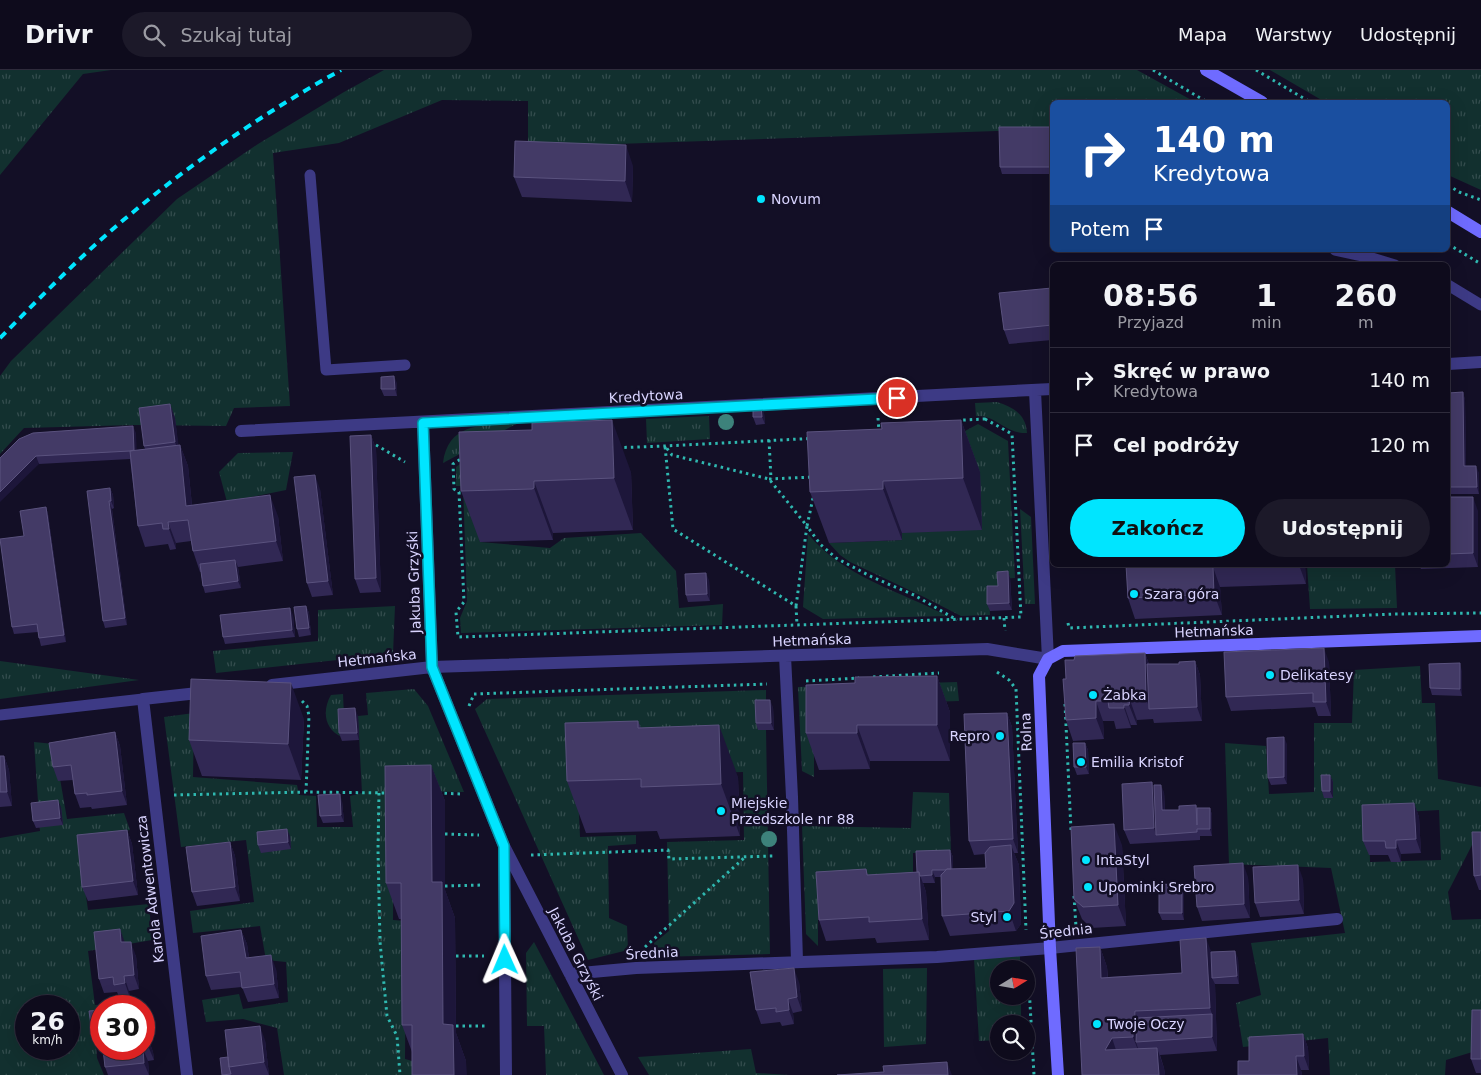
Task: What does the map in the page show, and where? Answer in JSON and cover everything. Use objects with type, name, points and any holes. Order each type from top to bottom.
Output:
[{"type":"street","points":[[1206,70],[1258,100]]},
{"type":"street","points":[[1450,213],[1481,232]]},
{"type":"street","points":[[1450,364],[1481,362]]},
{"type":"street","name":"Kredytowa","points":[[240,431],[1050,389]]},
{"type":"street","name":"Rolna","points":[[1035,390],[1048,659],[1039,676],[1050,948],[1058,1075]]},
{"type":"street","name":"Jakuba Grzyśki","points":[[423,423],[432,667],[504,846],[622,1075]]},
{"type":"street","name":"Hetmańska","points":[[257,686],[432,667],[987,649],[1048,659],[1062,652],[1481,636]]},
{"type":"street","points":[[785,656],[797,962]]},
{"type":"street","points":[[143,699],[218,690]]},
{"type":"street","name":"Karola Adwentowicza","points":[[143,699],[187,1075]]},
{"type":"street","name":"Jakuba Grzyśki","points":[[504,846],[506,1075]]},
{"type":"street","name":"Średnia","points":[[570,974],[636,968],[937,957],[1050,948],[1337,919]]},
{"type":"lane","points":[[310,175],[326,370],[405,365]]},
{"type":"lane","points":[[1344,252],[1385,262]]},
{"type":"lane","points":[[1450,287],[1481,305]]},
{"type":"lane","points":[[0,715],[143,699]]},
{"type":"path","points":[[1153,70],[1204,100]]},
{"type":"path","points":[[1256,70],[1307,100]]},
{"type":"path","points":[[1450,186],[1459,192],[1481,200]]},
{"type":"path","points":[[1450,245],[1481,264]]},
{"type":"path","points":[[985,419],[1012,434],[1021,618],[458,637],[456,612],[464,602],[459,492],[454,489],[452,464],[470,453],[665,446],[880,435],[954,430],[963,420],[985,419]]},
{"type":"path","points":[[880,435],[880,444]]},
{"type":"path","points":[[769,440],[770,479],[820,544],[836,558],[872,577],[914,595],[958,620]]},
{"type":"path","points":[[665,446],[672,455],[770,479],[818,477]]},
{"type":"path","points":[[665,446],[673,529],[796,606]]},
{"type":"path","points":[[797,625],[796,606],[807,526],[814,493]]},
{"type":"path","points":[[1066,619],[1070,628],[1395,614],[1481,613]]},
{"type":"path","points":[[1004,618],[1005,631]]},
{"type":"path","points":[[993,670],[1009,680],[1016,689],[1026,933]]},
{"type":"path","points":[[469,707],[474,694],[786,683],[944,673]]},
{"type":"path","points":[[1009,675],[1009,680]]},
{"type":"path","points":[[298,698],[307,706],[309,716],[306,792]]},
{"type":"path","points":[[1065,701],[1071,831]]},
{"type":"path","points":[[167,796],[306,792],[397,793]]},
{"type":"path","points":[[379,793],[380,942],[387,1016],[397,1036],[400,1075]]},
{"type":"path","points":[[434,793],[470,794]]},
{"type":"path","points":[[445,834],[483,835],[483,829]]},
{"type":"path","points":[[535,863],[531,855],[668,850],[669,859],[777,856]]},
{"type":"path","points":[[642,950],[745,857]]},
{"type":"path","points":[[445,886],[484,885],[484,894]]},
{"type":"path","points":[[1074,890],[1076,930]]},
{"type":"path","points":[[484,947],[484,966]]},
{"type":"path","points":[[456,956],[484,956]]},
{"type":"path","points":[[1030,1005],[1034,1075]]},
{"type":"path","points":[[456,1026],[484,1026],[485,1036]]},
{"type":"green space","points":[[0,70],[111,70],[83,74],[0,175]]},
{"type":"green space","points":[[384,70],[1137,70],[1191,100],[1050,100],[1050,129],[528,147],[528,101],[442,100],[339,143],[273,153],[290,406],[234,408],[226,426],[135,425],[24,428],[0,454],[0,376],[11,361],[177,199],[258,144]]},
{"type":"green space","points":[[1270,70],[1481,70],[1481,190],[1450,176],[1450,100],[1322,100]]},
{"type":"green space","points":[[997,402],[1018,412],[1024,421],[1027,433],[1013,431],[990,418],[976,416],[975,403]]},
{"type":"green space","points":[[709,416],[710,439],[647,443],[646,419]]},
{"type":"green space","points":[[518,423],[443,463],[446,449],[452,439],[460,432],[482,425]]},
{"type":"green space","points":[[978,424],[1008,441],[1015,578],[1000,579],[1000,593],[989,593],[990,615],[961,616],[850,562],[840,555],[829,543],[902,540],[902,533],[954,437]]},
{"type":"green space","points":[[293,452],[286,490],[227,502],[219,472],[238,453]]},
{"type":"green space","points":[[470,457],[480,542],[550,548],[564,538],[641,533],[676,571],[679,608],[723,604],[722,625],[461,633],[460,618],[467,601],[463,486],[456,486],[456,467]]},
{"type":"green space","points":[[1020,509],[1031,517],[1035,604],[1025,604]]},
{"type":"green space","points":[[808,534],[822,549],[855,572],[947,616],[823,619],[803,607]]},
{"type":"green space","points":[[1307,567],[1395,567],[1397,608],[1310,609]]},
{"type":"green space","points":[[395,606],[393,654],[216,673],[213,651],[318,641],[318,610]]},
{"type":"green space","points":[[0,661],[139,680],[0,699]]},
{"type":"green space","points":[[1420,666],[1422,703],[1435,703],[1438,779],[1481,787],[1481,842],[1473,843],[1448,892],[1452,920],[1481,919],[1479,1050],[1446,1060],[1445,1075],[1330,1075],[1328,1038],[1243,1047],[1236,1003],[1261,995],[1251,943],[1345,933],[1331,868],[1229,864],[1225,743],[1266,746],[1269,794],[1314,792],[1314,723],[1352,723],[1354,670]],"holes":[[[1439,810],[1441,860],[1370,862],[1369,814]]]},
{"type":"green space","points":[[957,682],[959,701],[862,704],[814,712],[814,777],[802,771],[798,687]]},
{"type":"green space","points":[[414,689],[428,706],[464,792],[394,791],[393,920],[406,921],[405,1059],[427,1065],[427,1075],[284,1075],[277,1028],[243,1019],[206,1022],[202,1000],[239,994],[243,1009],[288,1002],[286,962],[266,960],[260,926],[193,933],[190,911],[254,902],[246,840],[181,847],[164,717],[194,713],[193,777],[297,785],[299,795],[316,796],[317,827],[353,827],[350,796],[362,793],[358,716],[368,715],[366,693]]},
{"type":"green space","points":[[766,690],[766,707],[759,730],[766,730],[770,954],[656,957],[654,943],[669,931],[667,842],[744,840],[743,772],[665,774],[577,770],[580,837],[636,835],[636,844],[608,846],[609,918],[627,926],[628,950],[588,960],[475,709],[487,699]]},
{"type":"green space","points":[[343,694],[344,716],[342,737],[331,730],[328,725],[326,707],[331,695]]},
{"type":"green space","points":[[34,742],[54,744],[67,819],[124,813],[130,830],[78,841],[88,910],[149,904],[152,940],[88,951],[94,995],[90,995],[90,1060],[98,1060],[104,1075],[0,1075],[0,838],[40,831]]},
{"type":"green space","points":[[913,792],[949,793],[951,852],[913,853],[913,884],[818,885],[818,946],[806,934],[802,826],[911,828]]},
{"type":"green space","points":[[534,942],[604,1075],[546,1075],[544,1026],[527,1026],[526,953]]},
{"type":"green space","points":[[1020,955],[1020,960],[990,960],[990,1005],[1021,1005],[1021,1015],[990,1015],[990,1040],[979,1041],[974,959]]},
{"type":"green space","points":[[927,968],[926,1044],[884,1047],[883,969]]},
{"type":"green space","points":[[751,1049],[756,1073],[790,1075],[649,1075],[638,1057]]},
{"type":"building","points":[[999,127],[1050,127],[1050,167],[1000,167]]},
{"type":"building","points":[[515,141],[626,145],[625,181],[514,177]]},
{"type":"building","points":[[1050,288],[1050,325],[1004,330],[999,293]]},
{"type":"building","points":[[394,376],[395,389],[381,389],[381,377]]},
{"type":"building","points":[[1463,392],[1464,466],[1476,466],[1477,487],[1450,487],[1450,393]]},
{"type":"building","points":[[170,404],[175,442],[144,446],[139,408]]},
{"type":"building","points":[[753,406],[761,406],[762,417],[753,417]]},
{"type":"building","points":[[612,420],[614,478],[534,481],[534,488],[532,489],[461,491],[459,432],[532,430],[532,423]]},
{"type":"building","points":[[961,420],[963,478],[883,481],[883,489],[810,492],[807,432],[882,429],[881,423]]},
{"type":"building","points":[[133,426],[134,450],[36,456],[0,492],[0,458],[19,439],[33,433]]},
{"type":"building","points":[[371,435],[376,578],[355,579],[350,436]]},
{"type":"building","points":[[180,445],[186,506],[270,495],[276,541],[193,551],[188,520],[168,522],[169,529],[163,529],[162,523],[138,526],[130,451]]},
{"type":"building","points":[[315,475],[328,581],[307,583],[294,477]]},
{"type":"building","points":[[110,488],[111,501],[109,501],[125,618],[103,621],[87,491]]},
{"type":"building","points":[[1450,497],[1473,497],[1473,553],[1450,554]]},
{"type":"building","points":[[46,507],[64,635],[39,638],[37,624],[12,627],[0,539],[24,536],[20,511]]},
{"type":"building","points":[[235,560],[238,581],[203,586],[200,564]]},
{"type":"building","points":[[1126,567],[1213,567],[1214,594],[1128,598]]},
{"type":"building","points":[[1008,571],[1009,603],[987,604],[987,586],[998,586],[997,572]]},
{"type":"building","points":[[706,573],[707,594],[686,595],[685,574]]},
{"type":"building","points":[[306,606],[309,628],[297,629],[294,607]]},
{"type":"building","points":[[290,608],[292,630],[223,637],[220,615]]},
{"type":"building","points":[[1324,648],[1326,702],[1313,702],[1313,693],[1226,697],[1224,652]]},
{"type":"building","points":[[1145,653],[1146,699],[1130,700],[1129,705],[1124,705],[1124,708],[1109,708],[1108,701],[1096,701],[1096,718],[1066,720],[1063,679],[1066,679],[1065,660],[1074,660],[1075,656]]},
{"type":"building","points":[[1195,661],[1197,707],[1149,709],[1147,664],[1179,664],[1179,662]]},
{"type":"building","points":[[1460,663],[1460,689],[1430,688],[1429,664]]},
{"type":"building","points":[[937,676],[937,725],[857,725],[857,733],[806,733],[806,685],[855,683],[855,677]]},
{"type":"building","points":[[191,679],[291,683],[288,744],[189,740]]},
{"type":"building","points":[[755,700],[770,700],[771,723],[756,723]]},
{"type":"building","points":[[355,708],[357,733],[339,733],[338,709]]},
{"type":"building","points":[[1007,713],[1013,839],[969,841],[964,714]]},
{"type":"building","points":[[638,721],[638,728],[719,725],[721,784],[641,787],[641,779],[567,781],[565,723]]},
{"type":"building","points":[[115,732],[122,791],[87,795],[87,793],[75,794],[71,765],[53,767],[49,743]]},
{"type":"building","points":[[1284,737],[1284,777],[1268,778],[1267,738]]},
{"type":"building","points":[[1073,743],[1085,743],[1086,767],[1074,767]]},
{"type":"building","points":[[0,756],[4,756],[7,792],[0,792]]},
{"type":"building","points":[[431,765],[432,882],[442,882],[443,1024],[453,1025],[454,1075],[412,1075],[412,1025],[402,1025],[401,883],[386,883],[385,766]]},
{"type":"building","points":[[1321,775],[1330,775],[1330,791],[1322,791]]},
{"type":"building","points":[[1152,782],[1154,828],[1124,830],[1122,784]]},
{"type":"building","points":[[1154,785],[1161,785],[1162,810],[1179,810],[1179,806],[1196,805],[1197,825],[1197,808],[1210,808],[1210,829],[1197,829],[1197,832],[1156,835]]},
{"type":"building","points":[[340,794],[341,815],[320,816],[318,795]]},
{"type":"building","points":[[58,800],[60,818],[33,821],[31,803]]},
{"type":"building","points":[[1414,803],[1416,839],[1396,840],[1396,848],[1386,848],[1385,841],[1363,841],[1362,805]]},
{"type":"building","points":[[1114,824],[1118,905],[1083,907],[1074,899],[1071,827]]},
{"type":"building","points":[[287,829],[288,842],[258,845],[257,832]]},
{"type":"building","points":[[127,830],[133,881],[82,887],[77,835]]},
{"type":"building","points":[[1472,832],[1481,832],[1481,875],[1474,876]]},
{"type":"building","points":[[230,842],[235,887],[192,892],[186,847]]},
{"type":"building","points":[[1011,845],[1014,903],[1009,911],[942,916],[941,875],[947,869],[986,868],[985,853],[990,847]]},
{"type":"building","points":[[950,850],[951,869],[932,870],[932,875],[920,876],[919,872],[917,872],[916,851]]},
{"type":"building","points":[[1243,863],[1244,904],[1197,907],[1194,866]]},
{"type":"building","points":[[1298,865],[1299,900],[1255,903],[1253,867]]},
{"type":"building","points":[[866,869],[867,875],[919,872],[922,919],[869,922],[869,917],[819,920],[816,872]]},
{"type":"building","points":[[1159,884],[1182,885],[1182,913],[1159,913]]},
{"type":"building","points":[[120,929],[121,942],[131,942],[134,975],[124,976],[125,983],[114,985],[113,977],[99,979],[94,932]]},
{"type":"building","points":[[241,930],[246,958],[271,955],[274,984],[242,988],[240,972],[206,976],[201,936]]},
{"type":"building","points":[[1206,938],[1210,1008],[1135,1011],[1133,1037],[1112,1038],[1105,1050],[1157,1048],[1159,1075],[1082,1075],[1076,948],[1100,947],[1101,978],[1182,973],[1180,940]]},
{"type":"building","points":[[1235,951],[1237,976],[1212,978],[1211,952]]},
{"type":"building","points":[[794,968],[797,997],[788,999],[789,1010],[776,1012],[776,1008],[756,1010],[750,972]]},
{"type":"building","points":[[1472,1010],[1481,1010],[1481,1059],[1471,1059]]},
{"type":"building","points":[[1212,1014],[1212,1037],[1136,1042],[1137,1018]]},
{"type":"building","points":[[260,1026],[264,1062],[229,1067],[225,1030]]},
{"type":"building","points":[[1303,1034],[1304,1056],[1296,1056],[1297,1075],[1238,1075],[1238,1061],[1249,1061],[1249,1037]]},
{"type":"building","points":[[228,1057],[231,1074],[222,1075],[220,1058]]},
{"type":"building","points":[[104,1060],[144,1060],[144,1063],[105,1067]]},
{"type":"building","points":[[947,1062],[948,1075],[837,1075],[884,1072],[883,1066]]},
{"type":"railway","points":[[0,338],[81,258],[157,193],[259,119],[341,70]]},
{"type":"place","name":"Novum","points":[[761,199]]},
{"type":"place","name":"Szara góra","points":[[1134,594]]},
{"type":"place","name":"Delikatesy","points":[[1270,675]]},
{"type":"place","name":"Żabka","points":[[1093,695]]},
{"type":"place","name":"Repro","points":[[1000,736]]},
{"type":"place","name":"Emilia Kristof","points":[[1081,762]]},
{"type":"place","name":"Miejskie Przedszkole nr 88","points":[[721,811]]},
{"type":"place","name":"IntaStyl","points":[[1086,860]]},
{"type":"place","name":"Upominki Srebro","points":[[1088,887]]},
{"type":"place","name":"Styl","points":[[1007,917]]},
{"type":"place","name":"Twoje Oczy","points":[[1097,1024]]},
{"type":"route","points":[[505,960],[504,846],[432,667],[423,423],[897,398]]}]
